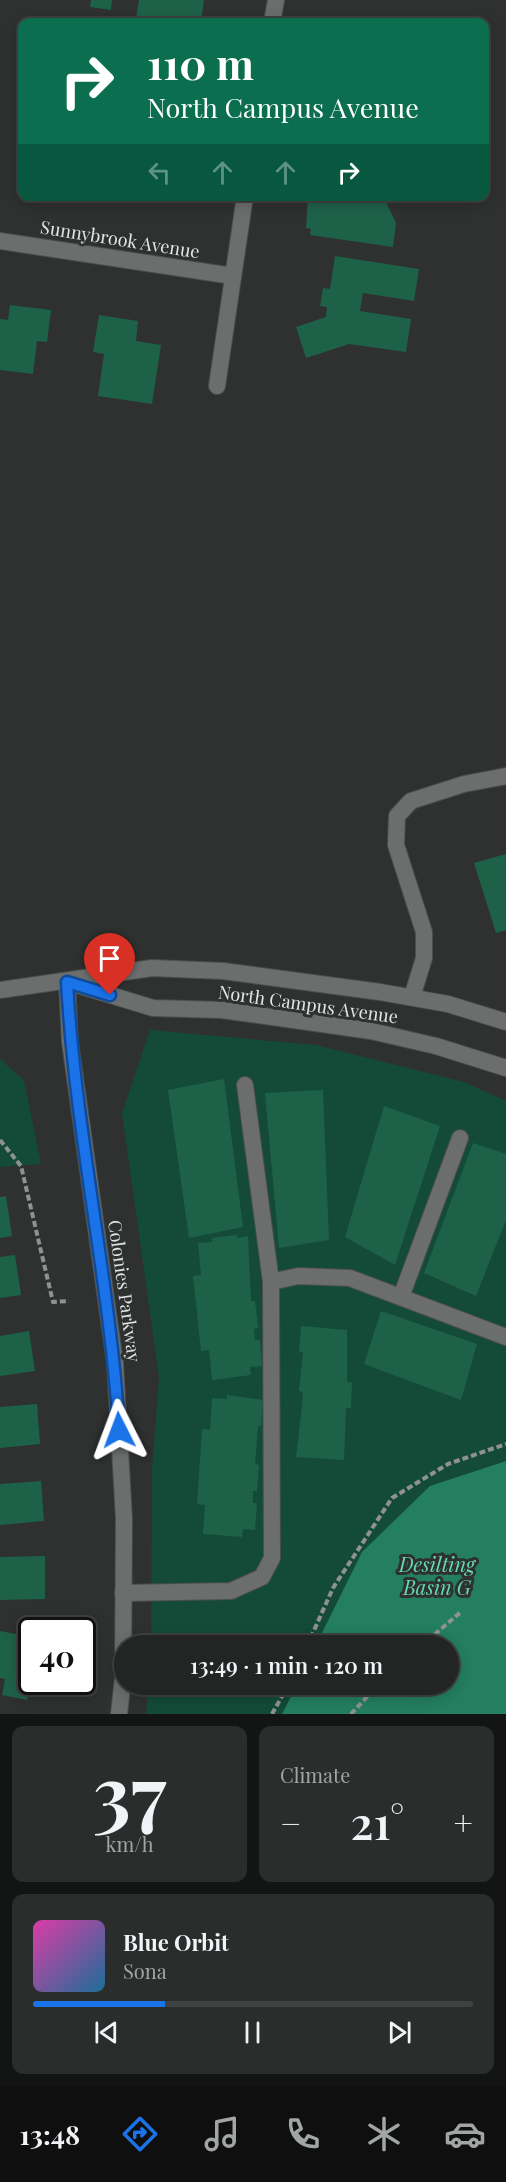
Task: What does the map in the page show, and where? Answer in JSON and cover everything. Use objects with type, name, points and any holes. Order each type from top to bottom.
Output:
[{"type":"street","points":[[273,18],[276,0]]},
{"type":"street","points":[[217,386],[245,201]]},
{"type":"street","name":"Sunnybrook Avenue","points":[[0,241],[233,276]]},
{"type":"street","points":[[411,997],[424,958],[424,932],[396,845],[397,816],[411,801],[464,783],[506,776]]},
{"type":"street","name":"North Campus Avenue","points":[[0,990],[152,968],[223,970],[411,997],[448,1004],[506,1022]]},
{"type":"street","name":"North Campus Avenue","points":[[67,982],[153,1008],[222,1010],[371,1031],[436,1046],[506,1068]]},
{"type":"street","name":"Colonies Parkway","points":[[67,982],[70,1042],[115,1363],[124,1519],[119,1714]]},
{"type":"street","points":[[123,1593],[231,1591],[262,1577],[272,1558],[271,1282],[245,1085]]},
{"type":"street","points":[[401,1297],[460,1138]]},
{"type":"street","points":[[271,1282],[298,1276],[350,1278],[506,1336]]},
{"type":"path","points":[[0,1140],[21,1166],[53,1302],[69,1301]]},
{"type":"path","points":[[312,1635],[333,1588],[392,1498],[448,1464],[506,1444]]},
{"type":"path","points":[[434,1635],[462,1611]]},
{"type":"path","points":[[272,1714],[283,1695]]},
{"type":"path","points":[[351,1714],[369,1695]]},
{"type":"shaded area","points":[[150,1030],[316,1045],[464,1082],[506,1101],[506,1714],[146,1714],[147,1695],[459,1695],[459,1635],[151,1635],[152,1470],[159,1377],[122,1113]]},
{"type":"shaded area","points":[[0,1059],[24,1080],[41,1164],[0,1167]]},
{"type":"water","name":"Desilting Basin G","points":[[506,1461],[506,1714],[282,1714],[292,1695],[459,1695],[459,1635],[321,1635],[362,1552],[430,1486]]},
{"type":"building","points":[[91,0],[112,0],[111,10],[90,7]]},
{"type":"building","points":[[139,0],[204,0],[202,18],[136,18]]},
{"type":"building","points":[[308,201],[385,201],[396,223],[393,247],[310,235],[311,229],[306,228]]},
{"type":"building","points":[[335,256],[419,269],[414,301],[363,293],[360,311],[411,319],[406,352],[349,344],[306,358],[296,327],[326,317],[327,307],[320,306],[323,288],[330,289]]},
{"type":"building","points":[[10,305],[51,310],[47,342],[37,341],[33,374],[0,370],[0,319],[8,320]]},
{"type":"building","points":[[99,315],[138,321],[136,341],[161,345],[152,404],[98,396],[104,354],[93,352]]},
{"type":"building","points":[[506,854],[506,930],[496,933],[474,863]]},
{"type":"building","points":[[224,1079],[243,1227],[189,1238],[168,1090]]},
{"type":"building","points":[[323,1090],[329,1240],[279,1248],[265,1093]]},
{"type":"building","points":[[384,1106],[440,1126],[395,1265],[345,1237]]},
{"type":"building","points":[[473,1143],[506,1154],[506,1220],[476,1296],[424,1273]]},
{"type":"building","points":[[6,1196],[12,1236],[0,1238],[0,1197]]},
{"type":"building","points":[[237,1235],[237,1238],[248,1236],[251,1301],[255,1301],[258,1328],[254,1329],[255,1340],[260,1340],[262,1366],[250,1367],[251,1375],[212,1380],[209,1350],[201,1351],[193,1276],[201,1275],[198,1243],[212,1242],[212,1238]]},
{"type":"building","points":[[15,1255],[21,1295],[0,1298],[0,1257]]},
{"type":"building","points":[[381,1311],[477,1344],[461,1400],[364,1364]]},
{"type":"building","points":[[301,1326],[347,1330],[347,1382],[352,1382],[351,1408],[346,1408],[344,1460],[296,1457],[303,1392],[299,1391],[303,1352],[299,1352]]},
{"type":"building","points":[[29,1331],[35,1371],[0,1376],[0,1336]]},
{"type":"building","points":[[227,1395],[263,1400],[255,1464],[259,1465],[257,1491],[253,1491],[253,1503],[257,1503],[255,1530],[243,1529],[242,1537],[203,1534],[205,1505],[197,1504],[202,1429],[210,1430],[212,1398],[227,1399]]},
{"type":"building","points":[[37,1404],[40,1444],[0,1448],[0,1407]]},
{"type":"building","points":[[41,1481],[44,1521],[0,1525],[0,1484]]},
{"type":"building","points":[[45,1556],[45,1599],[0,1600],[0,1557]]},
{"type":"building","points":[[0,1631],[18,1634],[18,1695],[28,1695],[27,1700],[2,1695],[5,1679],[0,1678]]},
{"type":"route","points":[[110,995],[67,982],[70,1042],[115,1363],[119,1430]]}]
